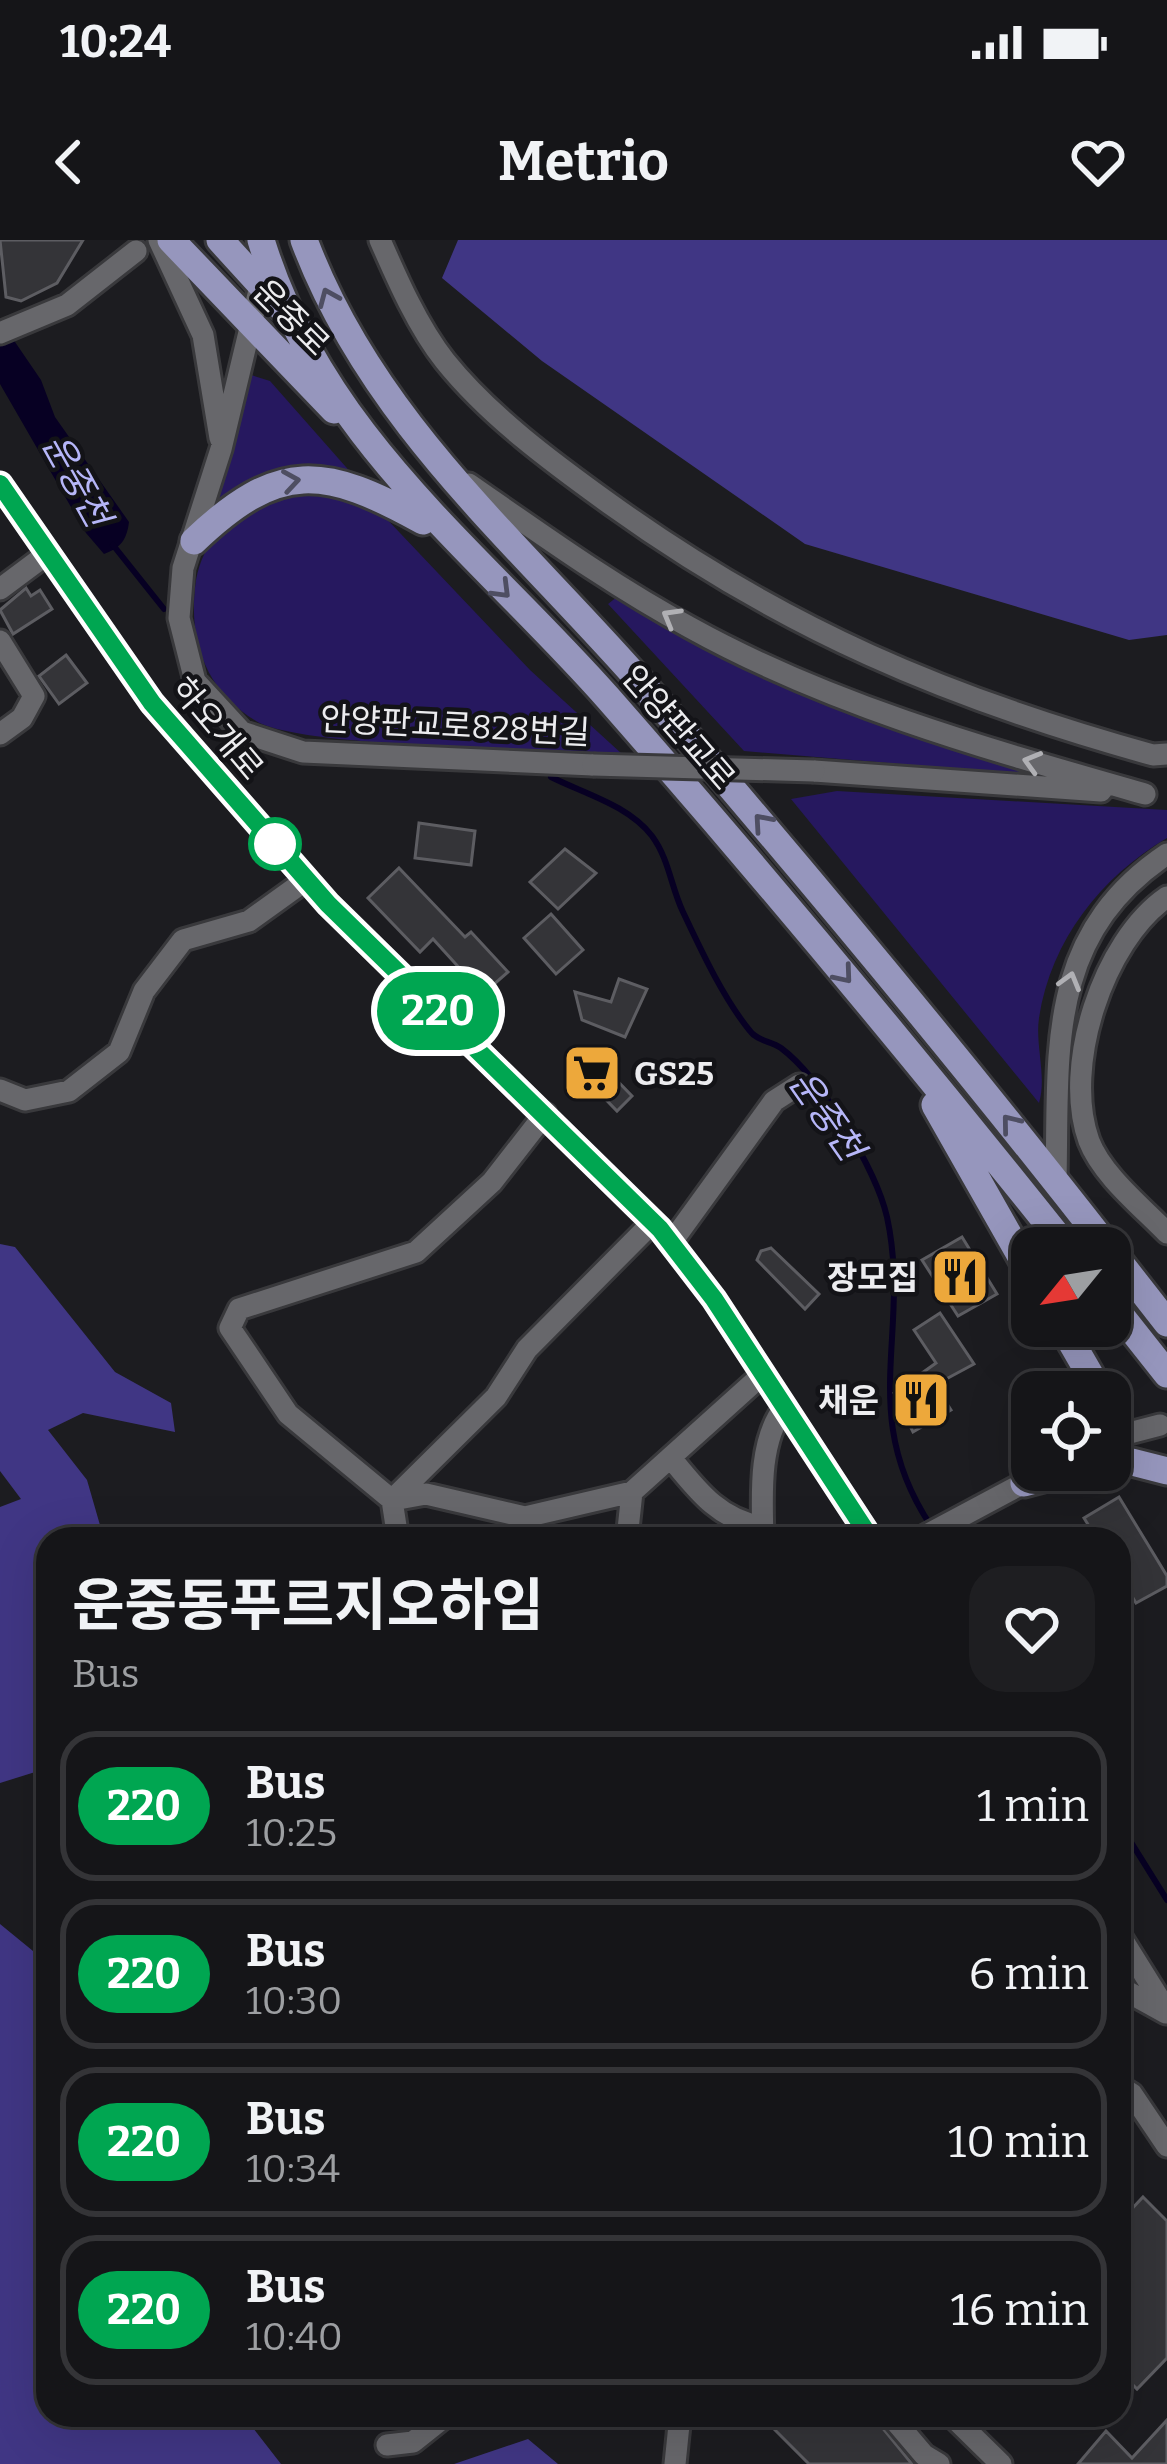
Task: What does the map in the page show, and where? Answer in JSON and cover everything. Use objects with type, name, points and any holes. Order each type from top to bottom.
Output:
[{"type":"main road","name":"운중로","points":[[171,240],[366,442]]},
{"type":"main road","name":"운중로","points":[[220,240],[300,327],[387,401]]},
{"type":"main road","name":"안양판교로","points":[[304,240],[339,322],[387,401],[432,459],[632,672],[826,895],[1092,1227]]},
{"type":"main road","name":"안양판교로","points":[[264,248],[300,327],[366,442],[447,534],[604,694],[898,1039],[1050,1227]]},
{"type":"main road","points":[[194,541],[242,498],[297,478],[320,478],[368,490],[447,534]]},
{"type":"main road","points":[[898,1039],[1011,1239]]},
{"type":"main road","name":"안양판교로","points":[[1131,1277],[1167,1323]]},
{"type":"main road","points":[[1131,1329],[1167,1374]]},
{"type":"main road","points":[[1131,1462],[1167,1471]]},
{"type":"street","points":[[158,240],[203,335],[221,449]]},
{"type":"street","points":[[380,240],[444,360],[551,462],[695,566],[839,645],[1010,715],[1153,755],[1167,754]]},
{"type":"street","name":"안양판교로828번길","points":[[264,248],[253,330],[183,568],[179,619],[195,681],[242,732],[303,752],[814,770],[1156,795]]},
{"type":"street","points":[[10,328],[67,305],[136,251]]},
{"type":"street","points":[[432,459],[617,586],[694,630],[789,675],[961,742],[1156,795]]},
{"type":"street","name":"하오개로","points":[[0,484],[152,703],[306,880],[653,1222],[763,1374],[863,1527]]},
{"type":"street","points":[[0,589],[47,554]]},
{"type":"street","points":[[0,641],[34,696],[22,718],[0,734]]},
{"type":"street","points":[[1056,1181],[1063,1010],[1072,969],[1090,930],[1122,889],[1167,854]]},
{"type":"street","points":[[0,1090],[25,1100],[69,1091],[118,1052],[145,991],[183,940],[249,921],[306,880]]},
{"type":"street","points":[[1167,897],[1151,908],[1120,953],[1086,1028],[1078,1078],[1090,1142],[1167,1233]]},
{"type":"street","points":[[670,1243],[774,1100],[799,1084]]},
{"type":"street","points":[[396,1527],[392,1500],[288,1414],[230,1328],[239,1309],[416,1252],[492,1182],[545,1114]]},
{"type":"street","points":[[392,1500],[496,1397],[527,1349],[653,1222]]},
{"type":"street","points":[[392,1500],[426,1494],[525,1517],[632,1492],[763,1374]]},
{"type":"street","points":[[763,1527],[771,1432],[784,1407]]},
{"type":"street","points":[[1131,1433],[1160,1425]]},
{"type":"street","points":[[671,1458],[715,1507],[749,1527]]},
{"type":"street","points":[[941,1527],[1011,1489]]},
{"type":"street","points":[[628,1527],[632,1492]]},
{"type":"street","points":[[1131,1959],[1167,2012]]},
{"type":"street","points":[[1131,1993],[1167,2012]]},
{"type":"street","points":[[1131,2093],[1167,2146]]},
{"type":"street","points":[[387,2445],[413,2441],[431,2427]]},
{"type":"street","points":[[675,2464],[679,2427]]},
{"type":"street","points":[[900,2427],[924,2455],[939,2464]]},
{"type":"street","points":[[963,2427],[1001,2464]]},
{"type":"shaded area","points":[[458,240],[1167,240],[1167,635],[1129,640],[805,544],[542,361],[442,278]]},
{"type":"shaded area","points":[[251,375],[270,381],[353,475],[208,511]]},
{"type":"shaded area","points":[[310,488],[346,496],[382,514],[530,670],[622,754],[322,737],[281,730],[239,709],[214,680],[199,646],[194,608],[200,565],[208,547],[235,519]]},
{"type":"shaded area","points":[[622,593],[897,729],[1023,768],[1022,774],[744,751],[608,604]]},
{"type":"shaded area","points":[[837,791],[1167,810],[1167,838],[1101,892],[1067,937],[1055,962],[1039,1018],[1039,1103],[791,799]]},
{"type":"shaded area","points":[[0,1244],[15,1247],[115,1372],[171,1403],[175,1432],[83,1413],[48,1430],[87,1480],[101,1527],[36,1527],[36,1772],[0,1783],[0,1507],[21,1499],[0,1471]]},
{"type":"shaded area","points":[[0,1924],[36,1953],[36,2427],[252,2427],[281,2464],[0,2464]]},
{"type":"shaded area","points":[[528,2439],[558,2464],[454,2464]]},
{"type":"water","points":[[0,320],[41,380],[55,417],[129,522],[122,542],[110,552],[104,554],[86,533],[0,384]]},
{"type":"building","points":[[0,240],[83,240],[57,283],[21,301],[6,297]]},
{"type":"building","points":[[26,588],[31,596],[40,590],[52,609],[13,634],[0,610]]},
{"type":"building","points":[[66,655],[87,683],[59,704],[39,676]]},
{"type":"building","points":[[419,823],[475,831],[471,865],[415,858]]},
{"type":"building","points":[[565,849],[596,873],[558,909],[530,882]]},
{"type":"building","points":[[399,868],[465,937],[471,932],[508,972],[483,994],[433,939],[420,952],[368,898]]},
{"type":"building","points":[[551,914],[583,950],[556,974],[524,938]]},
{"type":"building","points":[[619,979],[647,989],[625,1037],[582,1020],[575,992],[611,1002]]},
{"type":"building","points":[[600,1063],[632,1096],[617,1111],[585,1078]]},
{"type":"building","name":"장모집","points":[[962,1237],[997,1294],[958,1316],[922,1260]]},
{"type":"building","points":[[771,1248],[819,1294],[805,1309],[757,1260],[761,1251]]},
{"type":"building","points":[[940,1313],[974,1364],[935,1385],[951,1410],[913,1432],[894,1393],[936,1363],[914,1330]]},
{"type":"building","points":[[1119,1497],[1167,1576],[1167,1586],[1136,1603],[1131,1595],[1131,1527],[1090,1527],[1084,1518]]},
{"type":"building","points":[[1143,2197],[1167,2221],[1167,2358],[1137,2389],[1131,2383],[1131,2210]]},
{"type":"building","points":[[1167,2420],[1167,2464],[1078,2464],[1106,2431],[1132,2458]]},
{"type":"building","points":[[882,2427],[912,2464],[809,2464],[774,2429]]},
{"type":"waterway","name":"운중천","points":[[113,545],[164,609]]},
{"type":"waterway","name":"운중천","points":[[551,777],[618,808],[652,836],[683,912],[731,1004],[753,1034],[781,1048],[813,1080],[859,1150],[881,1197],[893,1259],[890,1373],[896,1446],[909,1485],[931,1526]]},
{"type":"waterway","name":"운중천","points":[[1131,1842],[1167,1900]]},
{"type":"bus line","name":"220","points":[[0,484],[152,703],[328,904],[604,1169],[660,1229],[714,1299],[863,1527]]},
{"type":"place","name":"GS25","points":[[592,1073]]},
{"type":"place","name":"장모집","points":[[960,1277]]},
{"type":"place","name":"채운","points":[[921,1400]]}]
